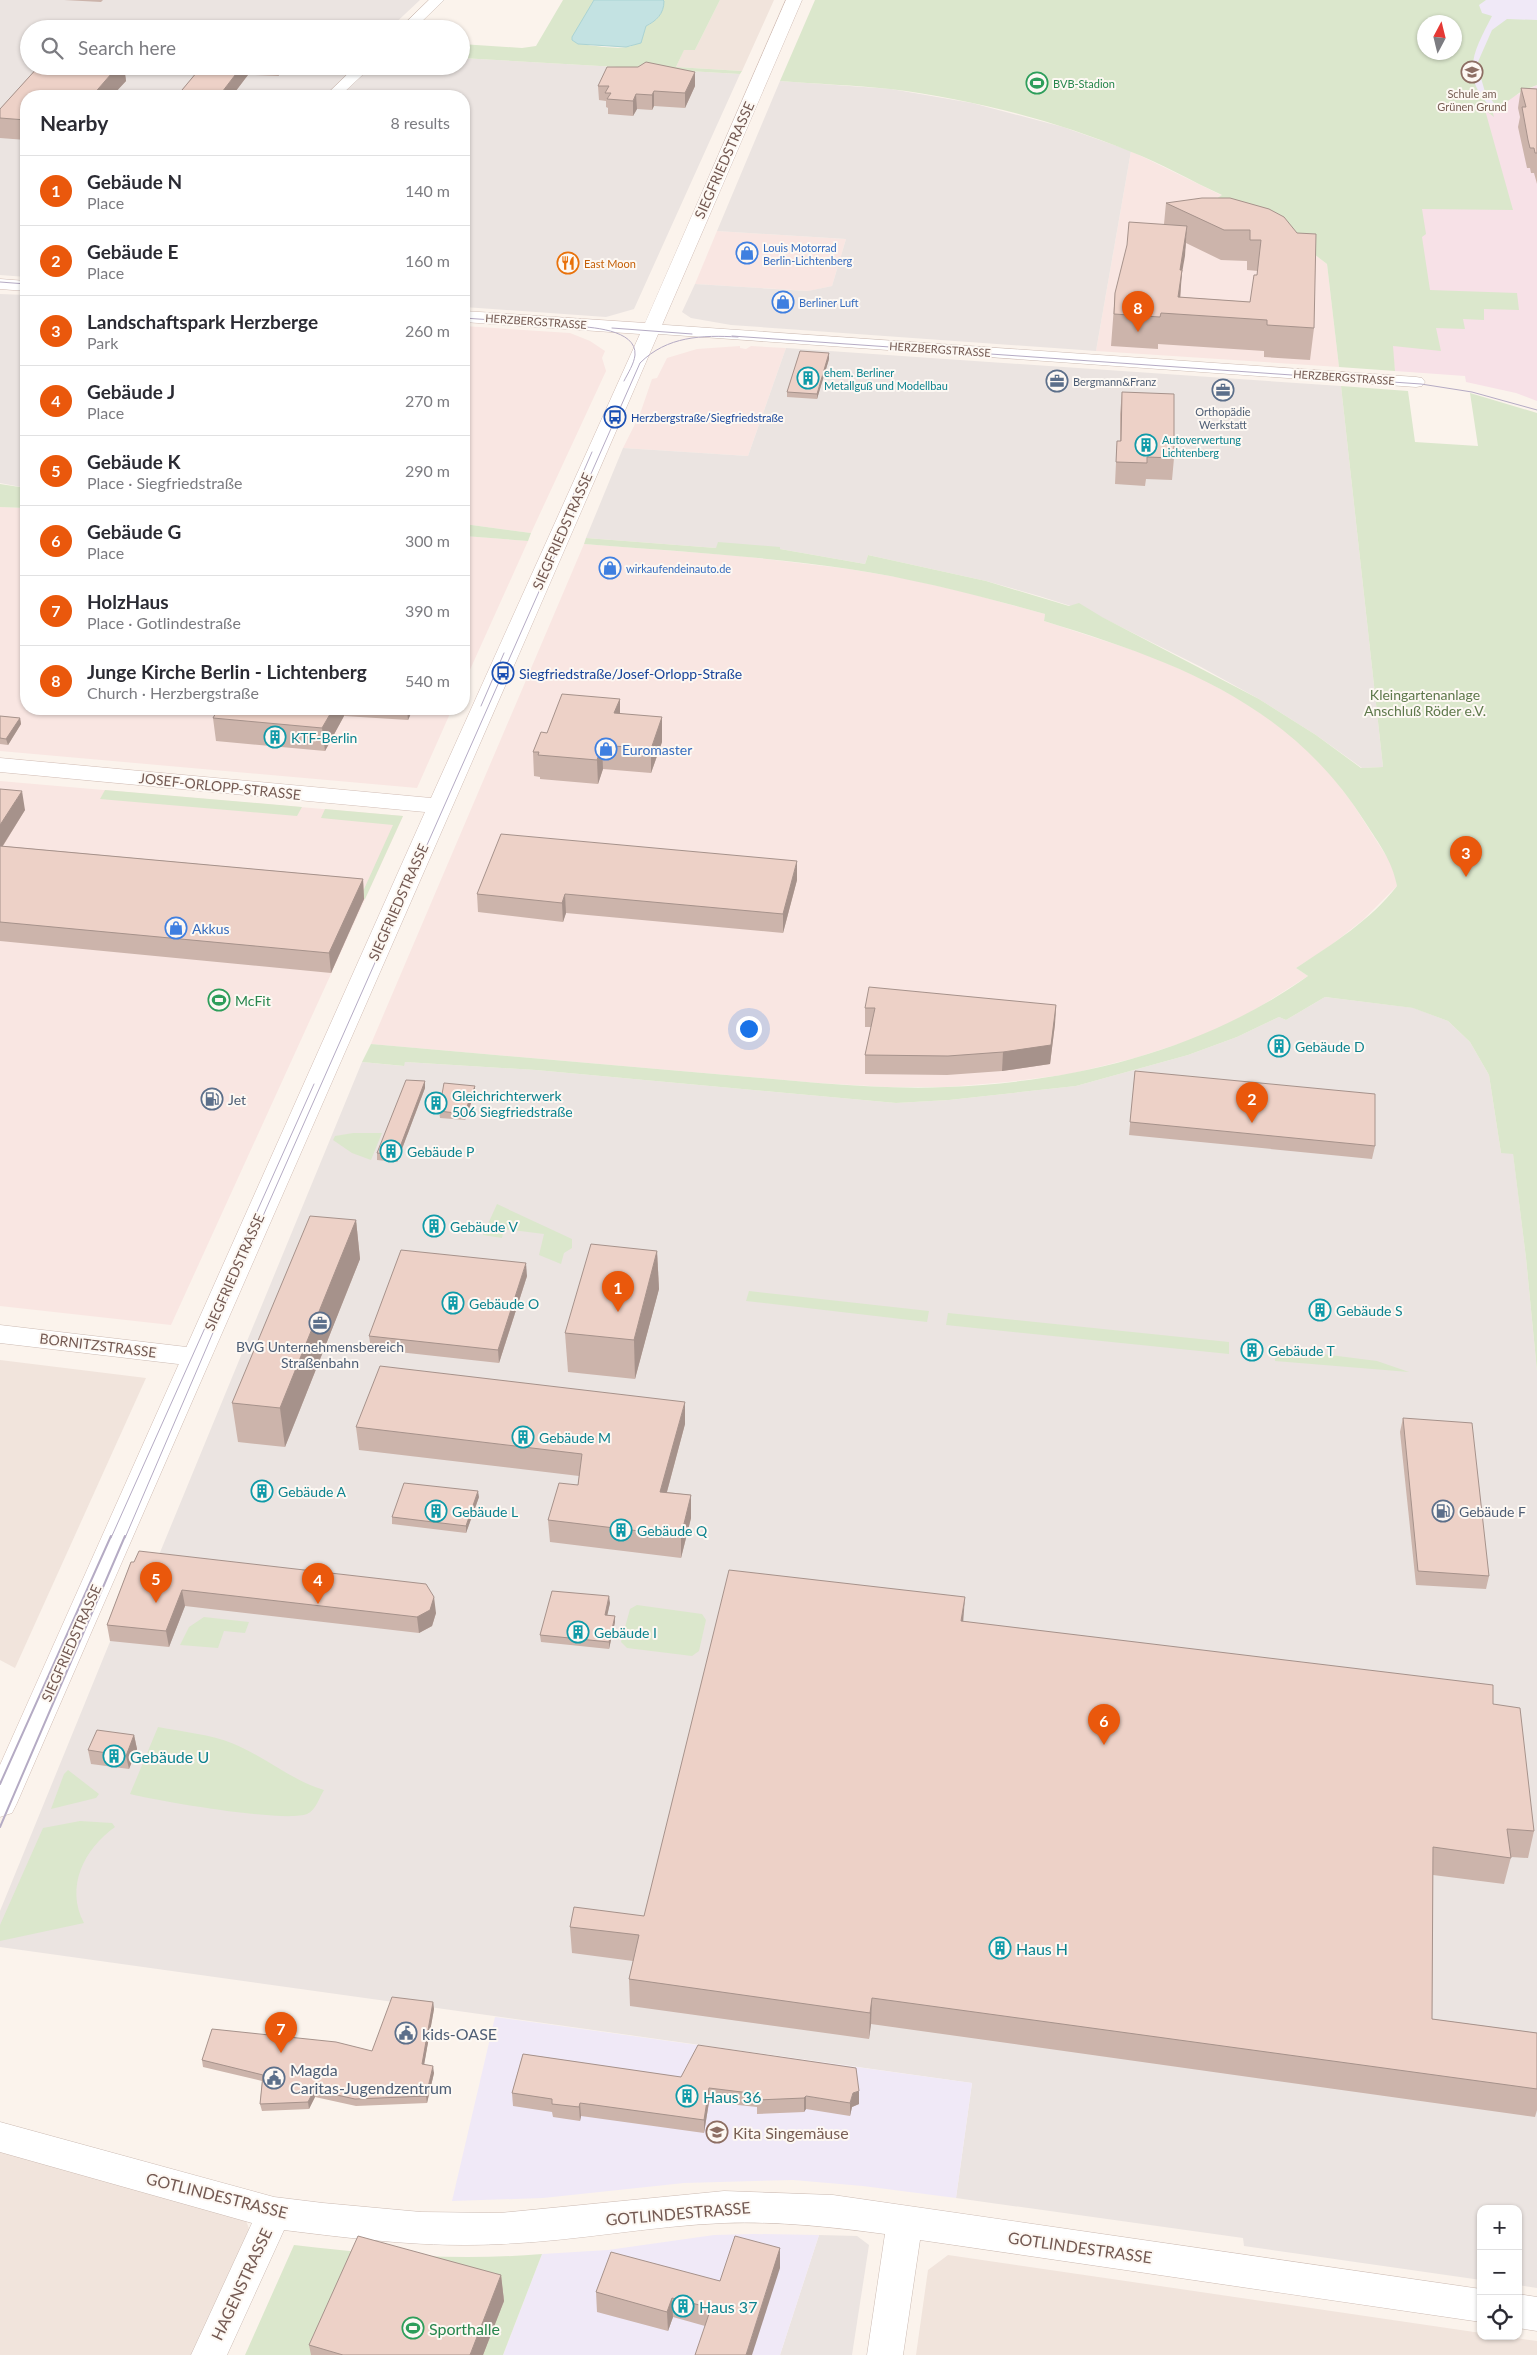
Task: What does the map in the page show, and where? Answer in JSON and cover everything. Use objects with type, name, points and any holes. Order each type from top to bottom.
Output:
[{"type":"street","points":[[416,20],[437,0]]},
{"type":"street","name":"SIEGFRIEDSTRASSE","points":[[0,1803],[651,329],[794,0]]},
{"type":"street","points":[[339,90],[355,75]]},
{"type":"street","points":[[0,284],[20,286]]},
{"type":"street","name":"HERZBERGSTRASSE","points":[[470,316],[1416,382]]},
{"type":"street","name":"JOSEF-ORLOPP-STRASSE","points":[[0,765],[440,806]]},
{"type":"street","name":"BORNITZSTRASSE","points":[[0,1334],[196,1357]]},
{"type":"street","name":"GOTLINDESTRASSE","points":[[0,2137],[274,2212],[360,2223],[471,2229],[568,2223],[707,2208],[756,2206],[833,2211],[1477,2305]]},
{"type":"street","name":"HAGENSTRASSE","points":[[209,2355],[274,2212]]},
{"type":"street","points":[[885,2355],[905,2221]]},
{"type":"street","points":[[1522,2312],[1537,2314]]},
{"type":"shaded area","points":[[0,0],[420,0],[399,20],[20,20],[20,75],[470,75],[470,59],[740,74],[634,309],[606,317],[470,307],[470,90],[20,90],[20,277],[0,275]]},
{"type":"shaded area","points":[[720,0],[774,0],[742,71],[676,67],[684,49],[695,50]]},
{"type":"shaded area","name":"Schule am Grünen Grund","points":[[1439,0],[1537,0],[1537,24],[1510,98],[1499,109],[1432,106],[1451,60],[1462,60],[1462,15],[1449,15]]},
{"type":"shaded area","points":[[780,81],[891,89],[972,103],[1063,127],[1131,151],[1096,351],[731,325],[691,318],[682,312],[695,284],[808,291],[832,286],[846,239],[717,231]]},
{"type":"shaded area","points":[[1537,85],[1537,401],[1516,393],[1466,382],[1465,376],[1395,371],[1392,346],[1432,106],[1499,109],[1510,98]]},
{"type":"shaded area","points":[[1131,151],[1223,196],[1216,198],[1293,238],[1327,264],[1339,367],[1096,351]]},
{"type":"shaded area","points":[[717,231],[846,239],[832,286],[809,291],[695,284]]},
{"type":"shaded area","points":[[0,294],[20,295],[20,487],[0,483]]},
{"type":"shaded area","points":[[470,326],[570,333],[590,341],[605,351],[602,358],[606,371],[531,533],[470,525]]},
{"type":"shaded area","points":[[740,346],[740,348],[746,349],[751,346],[786,348],[748,456],[623,448],[640,414],[652,379],[657,378],[667,358],[697,349]]},
{"type":"shaded area","points":[[786,348],[1341,386],[1383,767],[1362,768],[1316,735],[1259,699],[1201,667],[1093,613],[1039,596],[986,581],[868,555],[865,564],[780,549],[780,547],[716,548],[586,538],[623,448],[748,456]]},
{"type":"shaded area","points":[[0,507],[20,508],[20,715],[449,715],[417,788],[0,751]]},
{"type":"shaded area","points":[[470,536],[528,541],[470,670]]},
{"type":"shaded area","points":[[584,544],[740,556],[849,569],[908,579],[1045,614],[1044,621],[1151,656],[1202,679],[1239,699],[1274,722],[1306,748],[1332,776],[1353,804],[1394,868],[1397,886],[1363,920],[1330,946],[1296,968],[1308,976],[1242,1018],[1197,1038],[1135,1058],[1070,1074],[947,1087],[887,1087],[818,1083],[371,1044]]},
{"type":"shaded area","points":[[0,781],[403,816],[171,1325],[0,1306]]},
{"type":"shaded area","points":[[1325,997],[1414,1008],[1448,1021],[1470,1042],[1489,1075],[1501,1153],[1513,1153],[1537,1371],[1537,2288],[1522,2286],[1522,2205],[1477,2205],[1477,2279],[1244,2246],[1243,2238],[956,2198],[972,2083],[0,1947],[0,1911],[116,1627],[154,1567],[362,1062],[403,1066],[405,1062],[536,1070],[896,1103],[949,1100],[1076,1086],[1188,1055],[1237,1037],[1279,1017],[1286,1020]]},
{"type":"shaded area","points":[[0,1360],[146,1378],[15,1668],[0,1660]]},
{"type":"shaded area","name":"Kita Singemäuse","points":[[495,2017],[972,2083],[956,2198],[863,2186],[793,2180],[684,2183],[543,2198],[452,2201]]},
{"type":"shaded area","points":[[0,2149],[246,2220],[250,2232],[194,2355],[0,2355]]},
{"type":"shaded area","points":[[714,2235],[819,2235],[780,2355],[503,2355],[542,2254],[608,2250]]},
{"type":"shaded area","points":[[819,2235],[857,2236],[869,2245],[852,2355],[780,2355]]},
{"type":"shaded area","points":[[948,2255],[1477,2332],[1477,2340],[1522,2339],[1537,2341],[1537,2355],[916,2355],[928,2270]]},
{"type":"green space","points":[[563,0],[594,0],[572,40],[578,44],[622,48],[639,42],[646,26],[659,16],[663,0],[720,0],[695,50],[684,50],[676,67],[742,71],[740,74],[470,59],[470,45],[522,48],[536,46]]},
{"type":"green space","points":[[815,0],[1486,0],[1479,5],[1482,13],[1492,16],[1475,54],[1473,74],[1480,94],[1493,113],[1494,117],[1485,110],[1513,210],[1422,209],[1426,234],[1422,237],[1430,290],[1517,293],[1519,310],[1484,309],[1484,320],[1463,319],[1465,329],[1436,328],[1441,351],[1393,346],[1395,371],[1339,367],[1327,264],[1293,238],[1216,199],[1222,195],[1129,151],[1041,120],[981,105],[920,93],[863,86],[780,81]]},
{"type":"green space","points":[[1507,19],[1537,20],[1537,85],[1522,91],[1498,108],[1485,92],[1477,64],[1492,30]]},
{"type":"green space","name":"Kleingartenanlage Anschluß Röder e.V.","points":[[1341,386],[1408,391],[1415,442],[1478,446],[1470,393],[1537,413],[1537,1371],[1513,1154],[1501,1153],[1489,1075],[1470,1042],[1448,1021],[1413,1008],[1325,997],[1286,1020],[1279,1017],[1237,1037],[1188,1055],[1076,1086],[949,1100],[896,1103],[536,1070],[405,1062],[404,1066],[362,1062],[371,1044],[818,1083],[931,1088],[995,1084],[1089,1069],[1136,1058],[1181,1043],[1225,1024],[1268,1002],[1308,976],[1296,968],[1350,931],[1375,910],[1397,886],[1395,877],[1380,845],[1335,781],[1301,746],[1264,716],[1225,692],[1183,671],[1138,652],[1044,621],[1045,614],[947,588],[874,573],[816,564],[584,544],[586,538],[716,548],[718,542],[780,547],[780,549],[865,564],[868,555],[986,581],[1069,606],[1079,603],[1102,617],[1259,699],[1316,735],[1361,768],[1383,767]]},
{"type":"green space","points":[[0,484],[20,487],[20,508],[0,507]]},
{"type":"green space","points":[[470,525],[531,533],[528,541],[470,536]]},
{"type":"green space","points":[[105,790],[302,807],[297,816],[100,799]]},
{"type":"green space","points":[[325,809],[403,816],[365,899],[360,898],[393,825],[321,818]]},
{"type":"green space","points":[[353,1133],[382,1133],[371,1160],[352,1153],[333,1140],[335,1136]]},
{"type":"green space","points":[[497,1204],[572,1239],[572,1248],[564,1253],[561,1264],[539,1255],[544,1234],[504,1229],[502,1238],[483,1235]]},
{"type":"green space","points":[[749,1291],[929,1311],[927,1322],[746,1301]]},
{"type":"green space","points":[[948,1313],[1229,1342],[1229,1354],[946,1325]]},
{"type":"green space","points":[[1275,1348],[1377,1361],[1409,1372],[1275,1361]]},
{"type":"green space","points":[[637,1605],[702,1614],[706,1620],[699,1651],[692,1656],[627,1648],[621,1642],[630,1609]]},
{"type":"green space","points":[[204,1617],[249,1622],[245,1633],[224,1631],[218,1648],[180,1645],[189,1627]]},
{"type":"green space","points":[[158,1727],[206,1736],[234,1744],[300,1780],[324,1790],[315,1807],[310,1812],[294,1816],[274,1816],[220,1810],[130,1794]]},
{"type":"green space","points":[[68,1770],[99,1794],[96,1798],[51,1809],[64,1774]]},
{"type":"green space","points":[[80,1821],[112,1823],[115,1827],[94,1846],[81,1870],[76,1896],[84,1923],[0,1941],[0,1925],[43,1828]]},
{"type":"green space","points":[[294,2245],[418,2256],[480,2257],[542,2254],[503,2355],[245,2355]]},
{"type":"water","points":[[594,0],[663,0],[664,6],[659,16],[646,26],[641,43],[626,47],[578,44],[572,40],[572,37]]},
{"type":"building","points":[[646,62],[695,72],[685,93],[654,91],[652,95],[636,94],[633,101],[607,99],[611,93],[605,93],[609,86],[598,86],[607,67],[638,67]]},
{"type":"building","points":[[31,75],[110,75],[97,90],[20,90],[20,120],[0,118],[0,109]]},
{"type":"building","points":[[194,75],[235,75],[224,90],[182,90]]},
{"type":"building","points":[[1521,88],[1537,89],[1537,153],[1535,153],[1534,148],[1530,148],[1528,140],[1522,107],[1526,107]]},
{"type":"building","points":[[1202,198],[1230,198],[1269,209],[1284,217],[1297,233],[1316,234],[1314,328],[1267,325],[1267,320],[1161,313],[1160,317],[1114,314],[1115,293],[1127,245],[1129,222],[1187,226],[1178,297],[1250,302],[1254,275],[1257,275],[1261,240],[1250,240],[1250,230],[1224,230],[1166,203]]},
{"type":"building","name":"ehem. Berliner Metallguß und Modellbau","points":[[800,351],[829,353],[817,394],[787,392]]},
{"type":"building","name":"Autoverwertung Lichtenberg","points":[[1122,392],[1174,394],[1174,458],[1147,457],[1147,463],[1116,462],[1117,441],[1121,441]]},
{"type":"building","points":[[562,694],[620,699],[614,713],[662,717],[651,749],[602,745],[597,760],[538,755],[539,752],[533,752],[541,732],[547,733]]},
{"type":"building","points":[[215,715],[330,715],[322,728],[213,718]]},
{"type":"building","points":[[0,716],[20,718],[6,739],[0,738]]},
{"type":"building","points":[[0,789],[22,791],[0,825]]},
{"type":"building","points":[[501,834],[797,861],[783,914],[565,894],[562,903],[477,894]]},
{"type":"building","name":"Akkus","points":[[0,846],[363,879],[329,953],[0,922]]},
{"type":"building","points":[[869,987],[1056,1005],[1051,1045],[1003,1052],[948,1056],[865,1055],[875,1008],[865,1008]]},
{"type":"building","points":[[1135,1071],[1375,1094],[1375,1146],[1130,1122]]},
{"type":"building","points":[[406,1080],[425,1081],[397,1155],[377,1153]]},
{"type":"building","points":[[444,1083],[475,1086],[464,1114],[439,1111]]},
{"type":"building","points":[[310,1216],[356,1220],[280,1408],[232,1403]]},
{"type":"building","points":[[591,1244],[657,1251],[634,1340],[565,1333]]},
{"type":"building","name":"Gebäude O","points":[[401,1250],[526,1263],[498,1350],[369,1336]]},
{"type":"building","points":[[380,1366],[685,1402],[660,1492],[691,1495],[681,1536],[548,1520],[559,1483],[578,1485],[582,1454],[356,1427]]},
{"type":"building","name":"Gebäude F","points":[[1403,1418],[1472,1423],[1489,1576],[1418,1571]]},
{"type":"building","name":"Gebäude L","points":[[404,1483],[478,1491],[466,1526],[392,1517]]},
{"type":"building","points":[[139,1551],[426,1584],[434,1597],[430,1610],[417,1617],[182,1590],[166,1631],[107,1625],[131,1562],[134,1562]]},
{"type":"building","points":[[729,1570],[965,1597],[961,1621],[1493,1685],[1493,1704],[1520,1708],[1534,1831],[1507,1829],[1511,1858],[1433,1847],[1432,2019],[1537,2033],[1537,2089],[872,1998],[870,2013],[629,1979],[639,1935],[570,1927],[574,1907],[644,1916]]},
{"type":"building","name":"Gebäude I","points":[[552,1591],[609,1596],[605,1615],[615,1616],[609,1642],[540,1635]]},
{"type":"building","points":[[97,1730],[134,1735],[126,1756],[88,1750]]},
{"type":"building","points":[[392,1997],[433,2002],[422,2064],[433,2066],[426,2096],[355,2099],[314,2090],[308,2102],[260,2104],[263,2075],[202,2060],[212,2029],[336,2042],[372,2051]]},
{"type":"building","name":"Haus 36","points":[[698,2045],[856,2068],[859,2091],[853,2093],[850,2103],[806,2096],[804,2098],[757,2100],[758,2094],[709,2088],[704,2120],[580,2103],[579,2107],[552,2104],[552,2099],[512,2093],[523,2054],[681,2077]]},
{"type":"building","name":"Sporthalle","points":[[358,2236],[501,2275],[470,2355],[343,2355],[309,2345]]},
{"type":"building","name":"Haus 37","points":[[735,2236],[780,2248],[746,2355],[695,2355],[711,2308],[672,2298],[667,2312],[596,2292],[611,2252],[720,2281]]},
{"type":"tram line","points":[[0,282],[20,284]]},
{"type":"tram line","points":[[470,318],[577,326]]},
{"type":"tram line","points":[[572,326],[611,331],[628,340],[634,346],[635,355],[624,381]]},
{"type":"tram line","points":[[612,328],[692,334]]},
{"type":"tram line","points":[[732,336],[1421,384],[1472,392],[1537,410]]},
{"type":"tram line","points":[[125,1538],[263,1216],[640,363],[650,354],[673,342],[698,337],[738,337]]},
{"type":"tram line","points":[[565,514],[592,452]]},
{"type":"tram line","points":[[481,706],[504,653]]},
{"type":"tram line","points":[[111,1538],[314,1084]]},
{"type":"tram line","points":[[0,1784],[111,1536]]},
{"type":"tram line","points":[[0,1827],[125,1536]]},
{"type":"place","name":"Schule am Grünen Grund","points":[[1472,72]]},
{"type":"place","name":"BVB-Stadion","points":[[1037,83]]},
{"type":"place","name":"Louis Motorrad Berlin-Lichtenberg","points":[[747,253]]},
{"type":"place","name":"East Moon","points":[[568,263]]},
{"type":"place","name":"Berliner Luft","points":[[783,302]]},
{"type":"place","name":"Junge Kirche Berlin - Lichtenberg","points":[[1138,332]]},
{"type":"place","name":"ehem. Berliner Metallguß und Modellbau","points":[[808,378]]},
{"type":"place","name":"Bergmann&Franz","points":[[1057,381]]},
{"type":"place","name":"Orthopädie Werkstatt","points":[[1223,390]]},
{"type":"place","name":"Herzbergstraße/Siegfriedstraße","points":[[615,417]]},
{"type":"place","name":"Autoverwertung Lichtenberg","points":[[1146,445]]},
{"type":"place","name":"wirkaufendeinauto.de","points":[[610,568]]},
{"type":"place","name":"Siegfriedstraße/Josef-Orlopp-Straße","points":[[503,673]]},
{"type":"place","name":"KTF-Berlin","points":[[275,737]]},
{"type":"place","name":"Euromaster","points":[[606,749]]},
{"type":"place","name":"Landschaftspark Herzberge","points":[[1466,877]]},
{"type":"place","name":"Akkus","points":[[176,928]]},
{"type":"place","name":"McFit","points":[[219,1000]]},
{"type":"place","name":"Gebäude D","points":[[1279,1046]]},
{"type":"place","name":"Jet","points":[[212,1099]]},
{"type":"place","name":"Gleichrichterwerk 506 Siegfriedstraße","points":[[436,1103]]},
{"type":"place","name":"Gebäude E","points":[[1252,1123]]},
{"type":"place","name":"Gebäude P","points":[[391,1151]]},
{"type":"place","name":"Gebäude V","points":[[434,1226]]},
{"type":"place","name":"Gebäude O","points":[[453,1303]]},
{"type":"place","name":"Gebäude S","points":[[1320,1310]]},
{"type":"place","name":"Gebäude N","points":[[618,1312]]},
{"type":"place","name":"BVG Unternehmensbereich Straßenbahn","points":[[320,1323]]},
{"type":"place","name":"Gebäude T","points":[[1252,1350]]},
{"type":"place","name":"Gebäude M","points":[[523,1437]]},
{"type":"place","name":"Gebäude A","points":[[262,1491]]},
{"type":"place","name":"Gebäude L","points":[[436,1511]]},
{"type":"place","name":"Gebäude F","points":[[1443,1511]]},
{"type":"place","name":"Gebäude Q","points":[[621,1530]]},
{"type":"place","name":"Gebäude K","points":[[156,1603]]},
{"type":"place","name":"Gebäude J","points":[[318,1604]]},
{"type":"place","name":"Gebäude I","points":[[578,1632]]},
{"type":"place","name":"Gebäude G","points":[[1104,1745]]},
{"type":"place","name":"Gebäude U","points":[[114,1756]]},
{"type":"place","name":"Haus H","points":[[1000,1948]]},
{"type":"place","name":"kids-OASE","points":[[406,2033]]},
{"type":"place","name":"HolzHaus","points":[[281,2053]]},
{"type":"place","name":"Magda Caritas-Jugendzentrum","points":[[274,2078]]},
{"type":"place","name":"Haus 36","points":[[687,2096]]},
{"type":"place","name":"Kita Singemäuse","points":[[717,2132]]},
{"type":"place","name":"Haus 37","points":[[683,2306]]},
{"type":"place","name":"Sporthalle","points":[[413,2328]]}]
